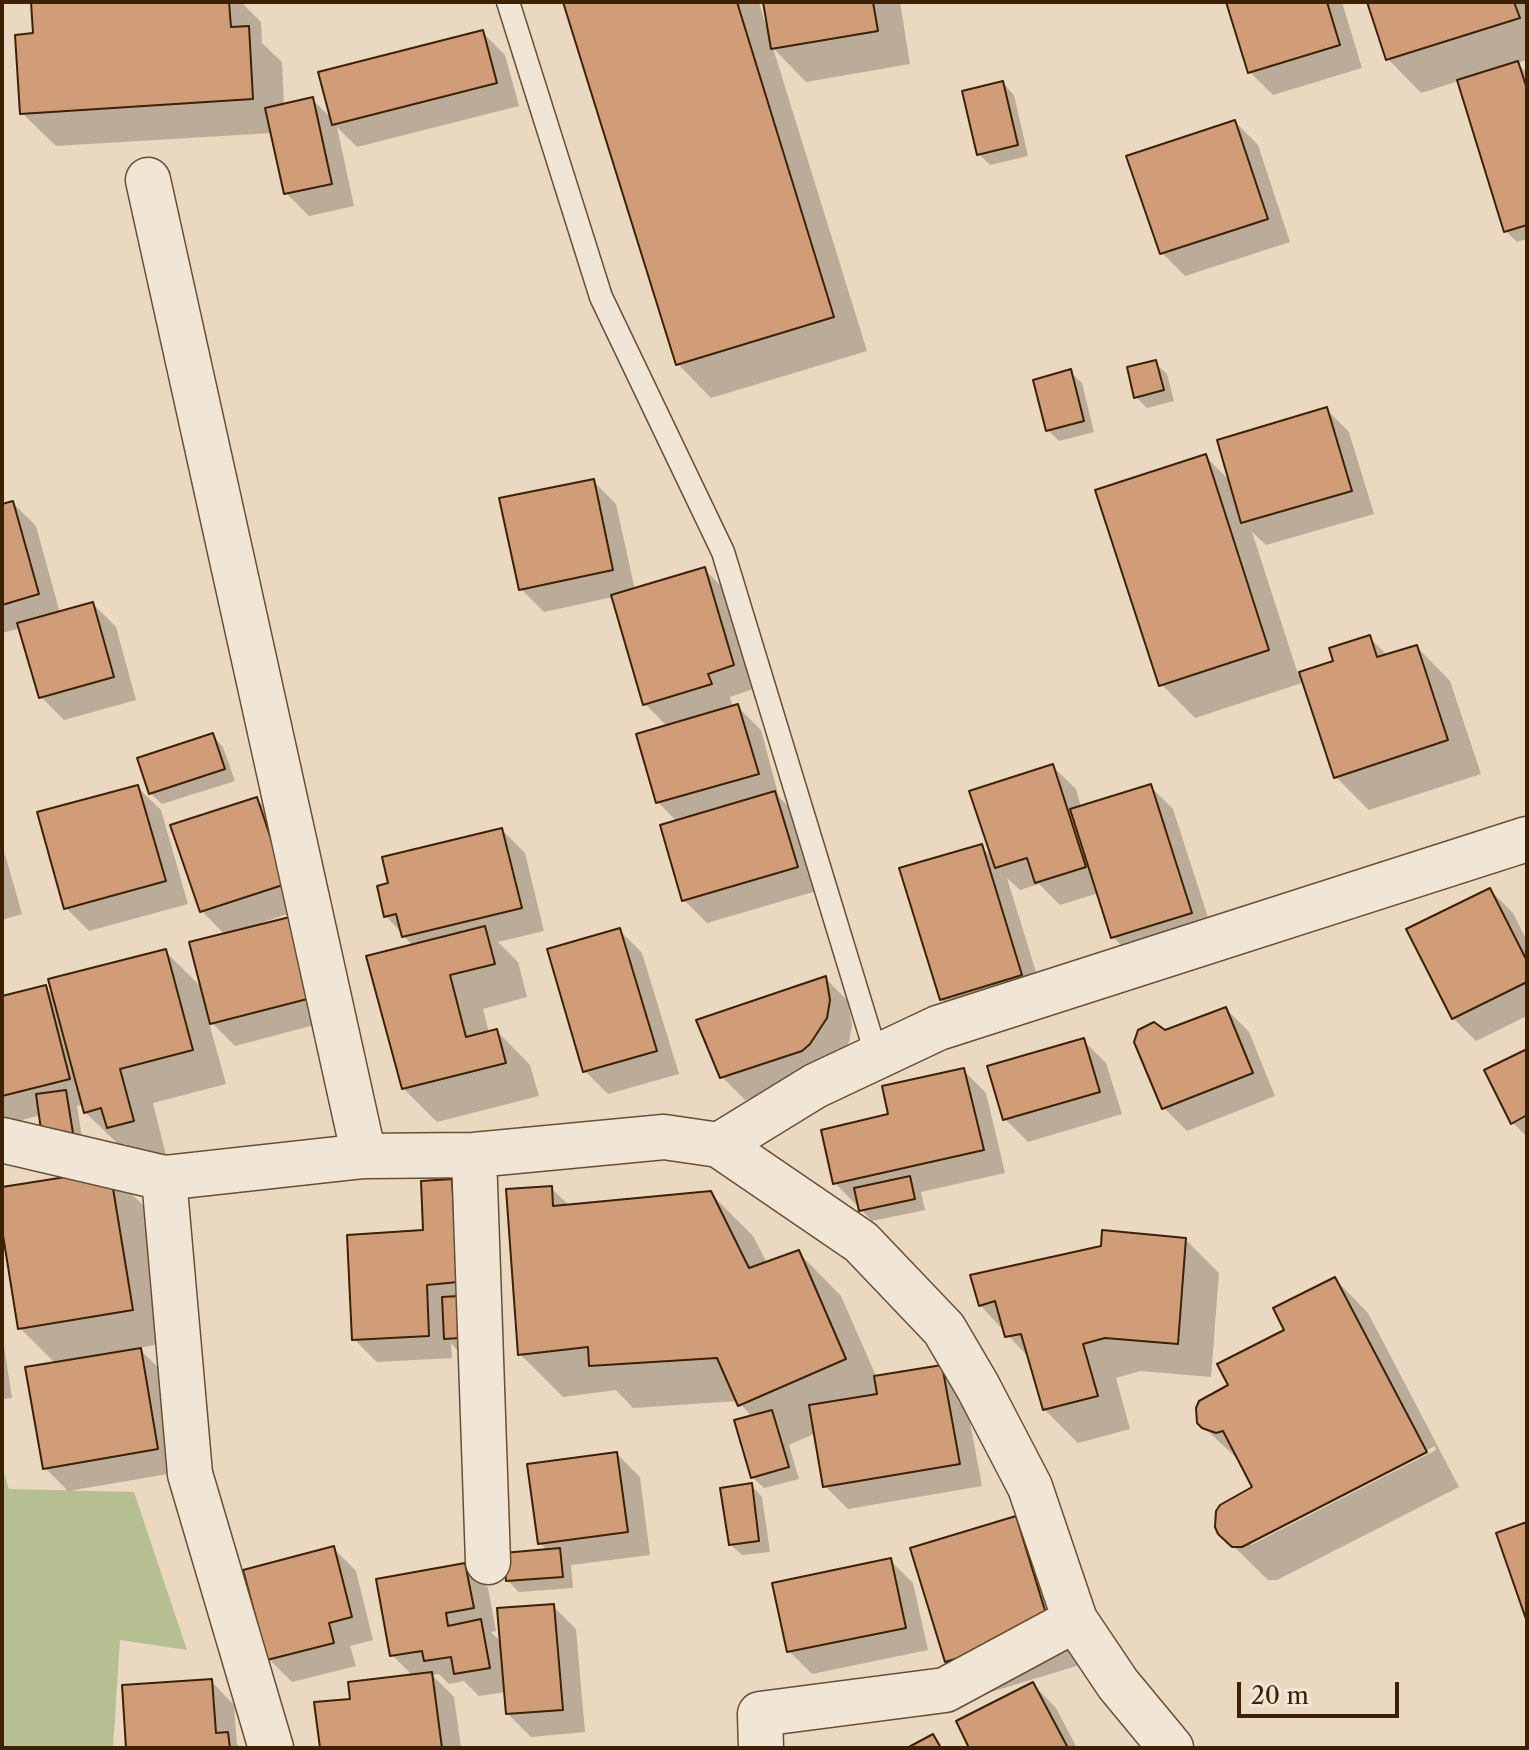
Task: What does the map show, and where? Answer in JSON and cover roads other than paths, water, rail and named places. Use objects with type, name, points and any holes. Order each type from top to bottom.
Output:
[{"type":"street","points":[[148,180],[364,1156]]},
{"type":"street","points":[[719,1145],[815,1086],[938,1028],[1527,839]]},
{"type":"street","points":[[2,1140],[164,1178],[364,1156],[474,1155],[664,1137],[719,1145],[861,1242],[944,1329],[1030,1487],[1075,1620],[1118,1684],[1171,1748]]},
{"type":"street","points":[[474,1155],[488,1562]]},
{"type":"street","points":[[164,1178],[190,1474],[271,1748]]},
{"type":"street","points":[[761,1748],[760,1714],[945,1690],[1075,1620]]},
{"type":"lane","points":[[508,2],[601,297],[723,552],[877,1057]]}]
